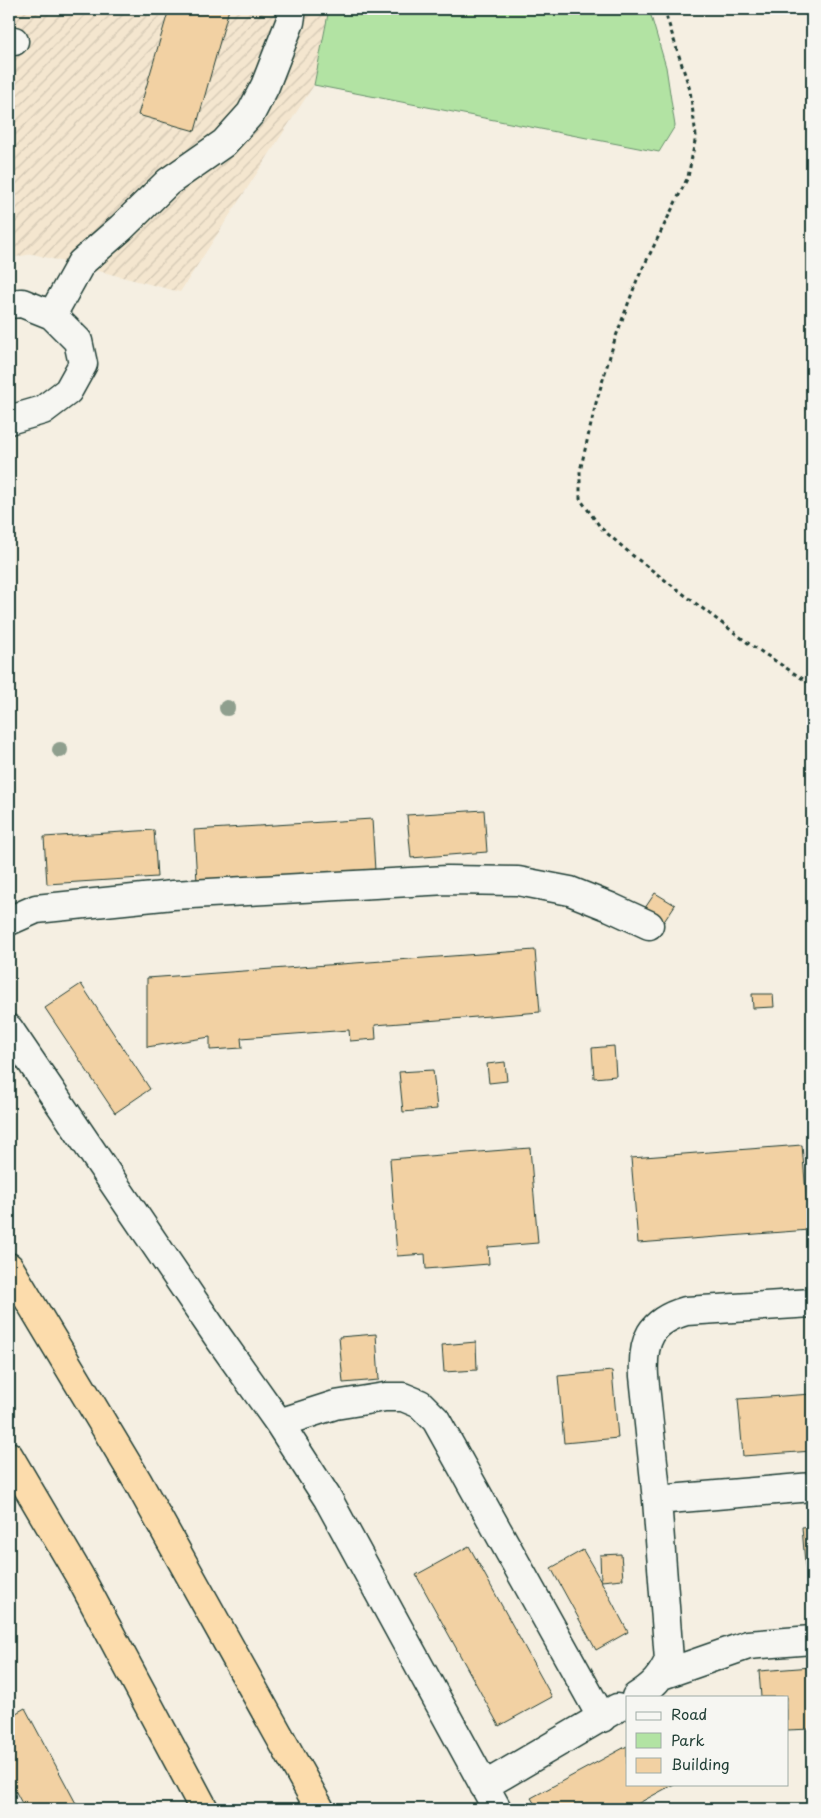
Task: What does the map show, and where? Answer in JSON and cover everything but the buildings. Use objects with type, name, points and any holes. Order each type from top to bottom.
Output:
[{"type":"highway","points":[[9,1267],[138,1482],[320,1809]]},
{"type":"highway","points":[[9,1456],[79,1574],[204,1809]]},
{"type":"lane","points":[[52,315],[80,263],[122,228],[168,182],[224,143],[251,113],[265,86],[290,22],[292,9]]},
{"type":"lane","points":[[9,304],[22,302],[52,315],[78,342],[83,364],[68,391],[43,410],[9,420]]},
{"type":"lane","points":[[9,921],[36,909],[173,895],[456,880],[518,881],[570,891],[610,906],[649,924]]},
{"type":"lane","points":[[9,1029],[218,1337],[279,1423],[328,1499],[491,1798],[626,1703]]},
{"type":"lane","points":[[637,1696],[653,1685],[662,1674],[668,1660],[657,1500],[643,1356],[647,1340],[656,1326],[669,1316],[686,1311],[812,1303]]},
{"type":"lane","points":[[279,1423],[335,1406],[385,1397],[403,1397],[420,1404],[436,1420],[602,1718]]},
{"type":"lane","points":[[657,1500],[812,1487]]},
{"type":"lane","points":[[662,1674],[748,1645],[812,1640]]},
{"type":"path","points":[[664,9],[690,90],[696,136],[688,178],[637,280],[615,339],[596,403],[580,471],[580,499],[601,528],[632,555],[748,643],[812,685]]},
{"type":"shaded area","points":[[9,9],[329,9],[314,85],[180,292],[33,254],[9,258]]},
{"type":"green space","points":[[329,9],[649,9],[666,67],[675,126],[659,152],[314,85]]}]
